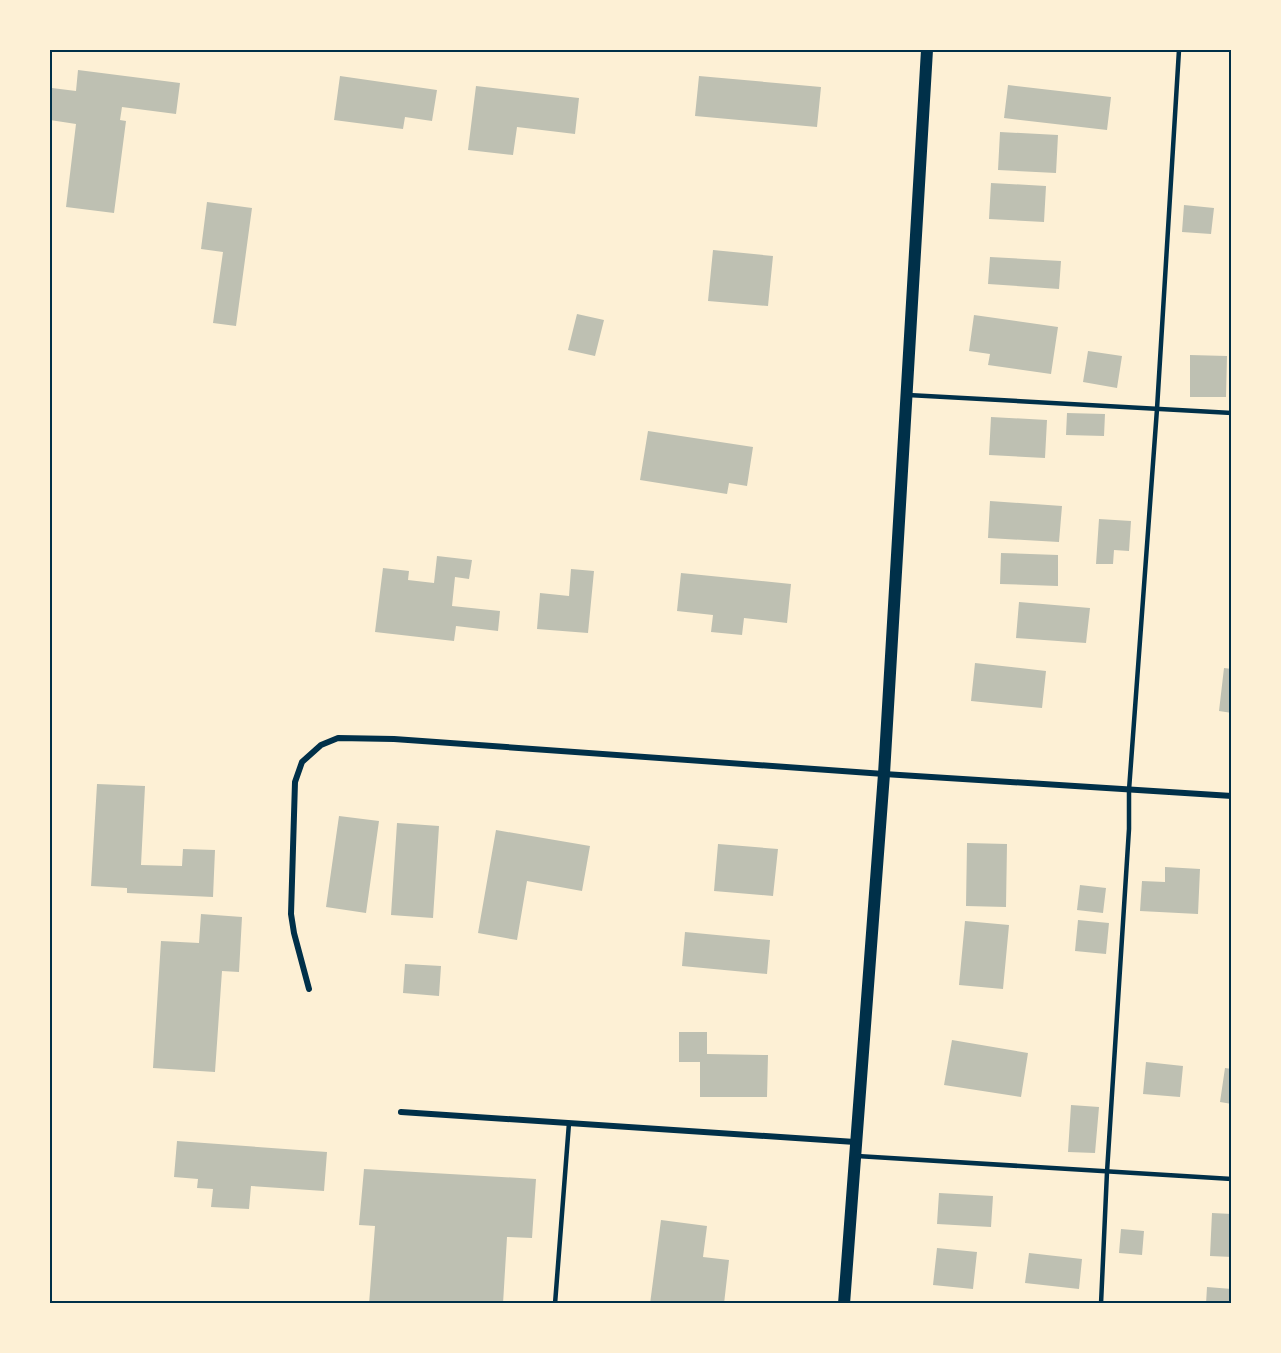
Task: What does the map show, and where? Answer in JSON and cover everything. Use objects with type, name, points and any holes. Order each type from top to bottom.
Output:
[{"type":"main road","points":[[844,1304],[884,774],[927,50]]},
{"type":"street","points":[[309,989],[291,914],[295,782],[302,762],[321,745],[338,738],[1232,796]]},
{"type":"street","points":[[401,1112],[855,1142]]},
{"type":"lane","points":[[1101,1304],[1107,1172],[1130,830],[1129,790],[1157,409],[1179,50]]},
{"type":"lane","points":[[906,394],[1232,413]]},
{"type":"lane","points":[[555,1304],[569,1123]]},
{"type":"lane","points":[[854,1156],[1232,1179]]},
{"type":"building","points":[[78,70],[180,83],[176,114],[122,107],[120,120],[126,121],[114,213],[66,207],[76,124],[50,120],[52,88],[76,91]]},
{"type":"building","points":[[340,76],[437,90],[432,121],[405,117],[403,129],[334,120]]},
{"type":"building","points":[[699,76],[821,87],[817,127],[695,116]]},
{"type":"building","points":[[1008,85],[1111,97],[1107,130],[1004,118]]},
{"type":"building","points":[[476,86],[579,98],[575,134],[517,127],[513,155],[468,150]]},
{"type":"building","points":[[1000,132],[1058,135],[1056,173],[998,170]]},
{"type":"building","points":[[991,183],[1046,186],[1044,222],[989,219]]},
{"type":"building","points":[[207,202],[252,208],[236,326],[213,323],[223,252],[201,249]]},
{"type":"building","points":[[1184,205],[1214,208],[1211,234],[1182,232]]},
{"type":"building","points":[[713,250],[773,256],[768,306],[708,301]]},
{"type":"building","points":[[990,257],[1061,261],[1059,289],[988,284]]},
{"type":"building","points":[[577,314],[604,320],[595,356],[568,350]]},
{"type":"building","points":[[974,315],[1058,327],[1051,374],[988,365],[990,354],[969,351]]},
{"type":"building","points":[[1088,351],[1122,356],[1117,388],[1083,382]]},
{"type":"building","points":[[1190,355],[1227,356],[1226,397],[1190,397]]},
{"type":"building","points":[[1067,413],[1105,414],[1104,436],[1066,435]]},
{"type":"building","points":[[991,417],[1047,420],[1045,458],[989,455]]},
{"type":"building","points":[[648,431],[753,447],[747,486],[729,483],[727,494],[640,480]]},
{"type":"building","points":[[990,501],[1062,506],[1059,542],[988,538]]},
{"type":"building","points":[[1099,519],[1131,521],[1129,551],[1114,550],[1113,564],[1096,564]]},
{"type":"building","points":[[1001,553],[1058,555],[1058,586],[1000,584]]},
{"type":"building","points":[[437,556],[472,560],[469,579],[455,577],[452,606],[500,611],[498,631],[456,626],[454,641],[375,632],[383,568],[409,571],[408,580],[434,583]]},
{"type":"building","points":[[571,569],[594,571],[588,633],[537,629],[540,593],[569,596]]},
{"type":"building","points":[[681,573],[791,584],[787,623],[744,618],[742,635],[711,632],[713,615],[677,611]]},
{"type":"building","points":[[1019,602],[1090,608],[1086,643],[1016,638]]},
{"type":"building","points":[[975,663],[1046,671],[1042,708],[971,701]]},
{"type":"building","points":[[1224,668],[1232,669],[1232,713],[1219,711]]},
{"type":"building","points":[[97,784],[145,786],[141,865],[182,866],[183,849],[215,850],[213,897],[127,893],[127,888],[91,886]]},
{"type":"building","points":[[339,816],[379,821],[366,913],[326,907]]},
{"type":"building","points":[[397,823],[439,826],[433,918],[391,915]]},
{"type":"building","points":[[496,830],[590,846],[582,891],[527,881],[517,940],[478,933]]},
{"type":"building","points":[[967,843],[1007,844],[1006,907],[966,906]]},
{"type":"building","points":[[718,844],[778,849],[773,896],[714,891]]},
{"type":"building","points":[[1165,867],[1200,869],[1198,914],[1140,911],[1142,881],[1165,882]]},
{"type":"building","points":[[1080,885],[1106,888],[1103,913],[1077,910]]},
{"type":"building","points":[[201,914],[242,917],[239,972],[222,971],[215,1072],[153,1068],[161,941],[199,943]]},
{"type":"building","points":[[1078,920],[1109,923],[1106,954],[1075,951]]},
{"type":"building","points":[[965,921],[1009,925],[1003,989],[959,985]]},
{"type":"building","points":[[685,932],[770,940],[767,974],[682,966]]},
{"type":"building","points":[[405,964],[441,966],[439,996],[403,993]]},
{"type":"building","points":[[679,1032],[707,1032],[707,1054],[768,1055],[767,1097],[700,1097],[700,1062],[679,1062]]},
{"type":"building","points":[[952,1040],[1028,1053],[1021,1097],[944,1085]]},
{"type":"building","points":[[1146,1062],[1183,1066],[1180,1097],[1143,1094]]},
{"type":"building","points":[[1225,1068],[1232,1069],[1232,1104],[1220,1102]]},
{"type":"building","points":[[1071,1105],[1099,1107],[1095,1153],[1068,1152]]},
{"type":"building","points":[[177,1141],[327,1152],[324,1191],[251,1186],[249,1209],[211,1207],[213,1189],[197,1188],[198,1179],[174,1177]]},
{"type":"building","points":[[364,1169],[536,1179],[532,1238],[507,1237],[503,1304],[369,1304],[375,1226],[359,1225]]},
{"type":"building","points":[[939,1193],[993,1196],[991,1227],[937,1224]]},
{"type":"building","points":[[1212,1213],[1232,1214],[1232,1257],[1210,1256]]},
{"type":"building","points":[[661,1220],[707,1226],[703,1257],[729,1260],[724,1304],[650,1304]]},
{"type":"building","points":[[1121,1229],[1144,1231],[1142,1255],[1119,1253]]},
{"type":"building","points":[[937,1248],[977,1252],[973,1289],[933,1285]]},
{"type":"building","points":[[1029,1253],[1082,1259],[1079,1289],[1025,1283]]},
{"type":"building","points":[[1207,1287],[1232,1289],[1232,1304],[1206,1304]]}]
